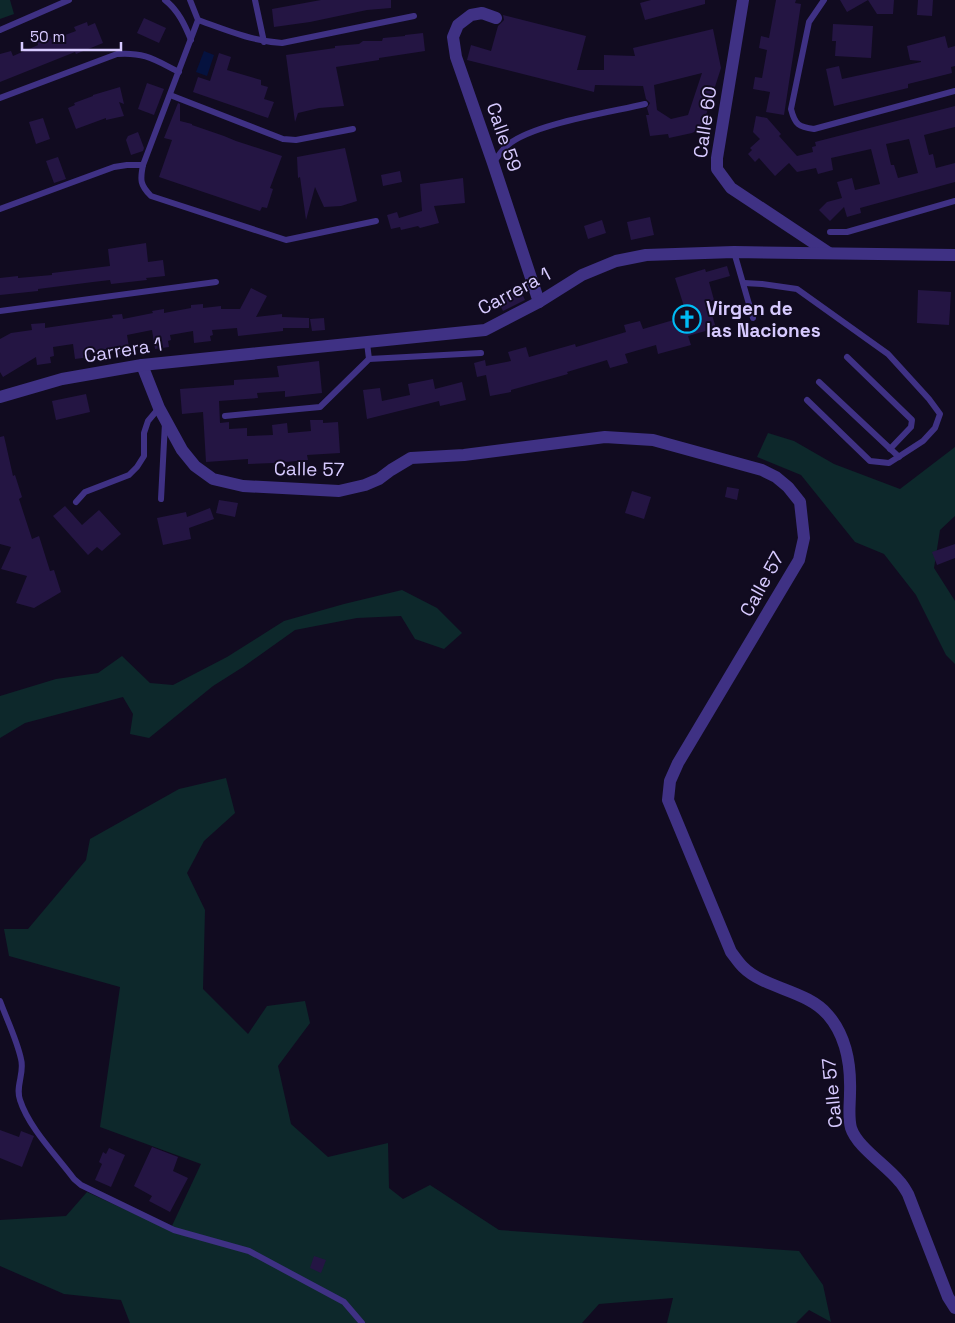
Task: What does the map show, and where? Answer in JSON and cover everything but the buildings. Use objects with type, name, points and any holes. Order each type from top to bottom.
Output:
[{"type":"street","name":"Calle 60","points":[[743,0],[717,158],[717,169],[731,188],[829,253]]},
{"type":"street","name":"Calle 59","points":[[496,18],[482,14],[471,15],[458,25],[453,37],[456,57],[539,302]]},
{"type":"street","name":"Carrera 1","points":[[0,397],[62,379],[142,365],[485,330],[539,302],[582,275],[616,261],[646,255],[734,252],[955,254]]},
{"type":"street","name":"Calle 57","points":[[142,365],[162,413],[182,450],[195,466],[213,479],[243,486],[339,491],[365,485],[379,479],[411,458],[464,455],[605,437],[653,440],[762,470],[776,477],[788,487],[800,502],[804,538],[799,560],[678,763],[670,782],[668,800],[731,952],[743,968],[757,977],[815,1003],[828,1014],[841,1033],[848,1056],[852,1128],[859,1141],[900,1182],[908,1194],[948,1297],[955,1308]]},
{"type":"lane","points":[[0,30],[69,0]]},
{"type":"lane","points":[[165,0],[186,26],[190,40]]},
{"type":"lane","points":[[190,0],[198,20],[143,166],[140,178],[143,188],[151,196],[286,240],[376,221]]},
{"type":"lane","points":[[255,0],[264,42]]},
{"type":"lane","points":[[824,0],[809,22],[791,110],[794,121],[803,127],[814,129],[955,91]]},
{"type":"lane","points":[[198,20],[264,42],[282,43],[414,16]]},
{"type":"lane","points":[[0,98],[117,54],[144,54],[179,72]]},
{"type":"lane","points":[[170,95],[283,139],[296,140],[353,128]]},
{"type":"lane","points":[[493,163],[508,145],[525,135],[580,119],[646,104]]},
{"type":"lane","points":[[0,210],[114,167],[127,165],[143,166]]},
{"type":"lane","points":[[830,232],[847,232],[955,201]]},
{"type":"lane","points":[[734,252],[753,318]]},
{"type":"lane","points":[[0,311],[216,282]]},
{"type":"lane","points":[[744,283],[798,289],[888,354],[930,399],[940,414],[935,428],[923,441],[889,463],[870,461],[807,400]]},
{"type":"lane","points":[[367,342],[369,359]]},
{"type":"lane","points":[[225,416],[320,408],[369,359],[481,353]]},
{"type":"lane","points":[[847,357],[912,420],[911,427],[890,449]]},
{"type":"lane","points":[[819,382],[899,457]]},
{"type":"lane","points":[[161,500],[162,413]]},
{"type":"lane","points":[[76,502],[85,492],[129,475],[137,467],[144,456],[144,433],[148,421],[162,413]]},
{"type":"lane","points":[[0,1001],[22,1059],[22,1070],[18,1084],[19,1099],[29,1120],[80,1185],[174,1230],[249,1251],[344,1302],[362,1323]]},
{"type":"green space","points":[[0,0],[10,0],[14,14],[0,19]]},
{"type":"green space","points":[[768,433],[794,441],[834,464],[900,489],[955,447],[955,516],[940,530],[934,568],[955,601],[955,664],[946,655],[916,595],[884,554],[855,542],[801,475],[757,457]]},
{"type":"green space","points":[[402,590],[437,608],[462,633],[444,649],[415,639],[401,616],[357,618],[295,630],[213,686],[149,738],[130,734],[133,714],[123,697],[25,723],[0,738],[0,696],[56,679],[98,673],[122,656],[150,683],[173,685],[227,657],[284,621]]},
{"type":"green space","points":[[226,778],[235,813],[204,841],[187,873],[205,910],[203,989],[248,1034],[267,1006],[305,1001],[310,1023],[278,1066],[291,1124],[328,1157],[388,1143],[389,1188],[403,1199],[430,1185],[499,1230],[799,1251],[823,1285],[831,1322],[809,1310],[796,1323],[667,1323],[673,1298],[599,1304],[582,1323],[130,1323],[121,1300],[64,1294],[0,1266],[0,1220],[66,1216],[87,1192],[170,1230],[201,1164],[100,1127],[120,987],[9,956],[4,929],[28,929],[86,860],[90,839],[179,789]]},
{"type":"shaded area","points":[[204,51],[214,55],[207,76],[196,72]]},
{"type":"place","name":"Virgen de las Naciones","points":[[687,319]]}]
